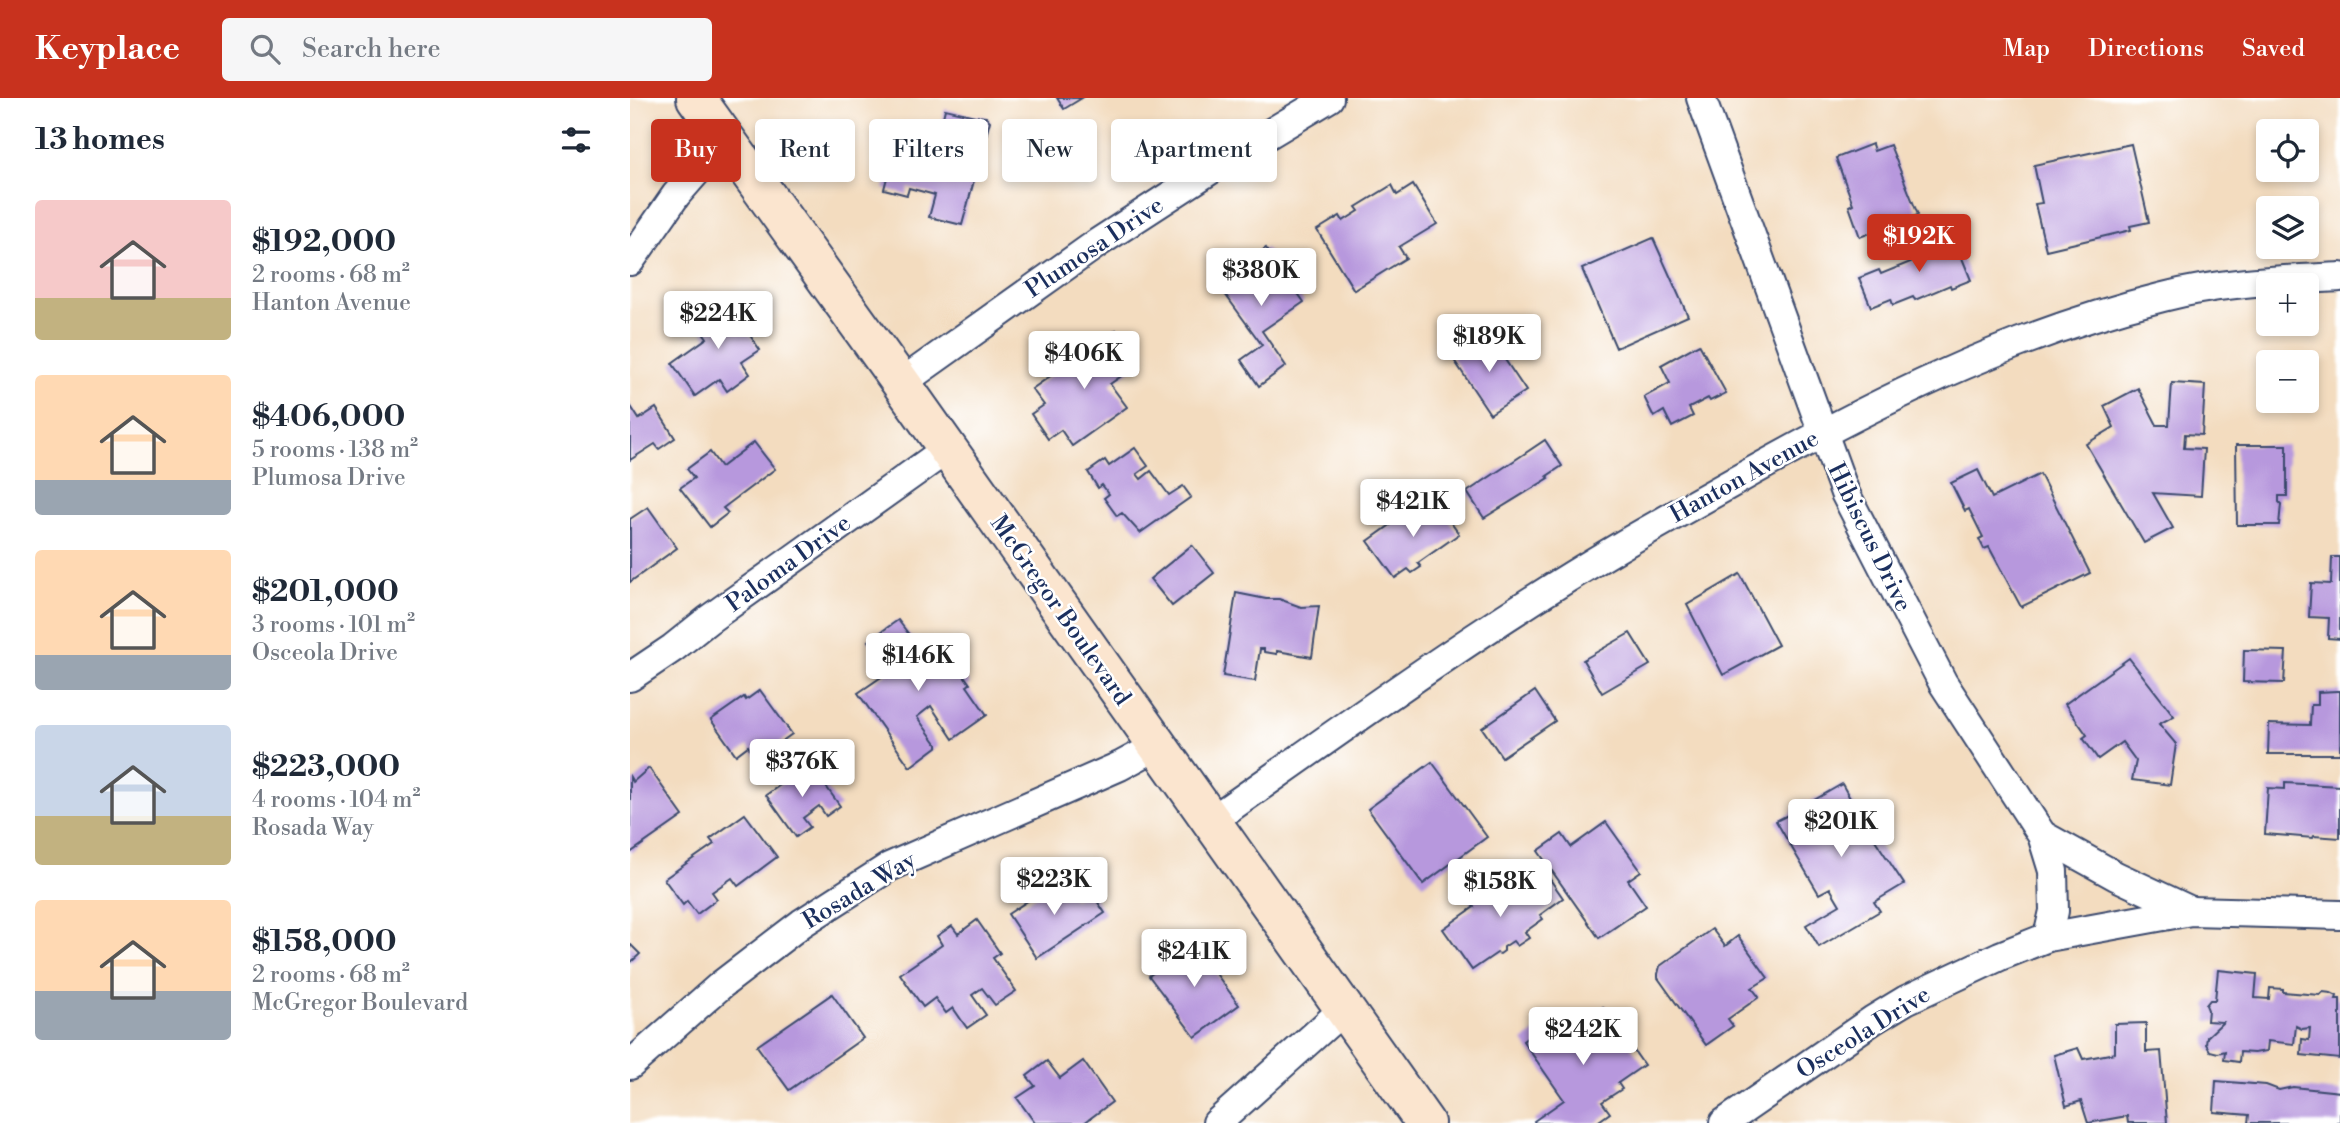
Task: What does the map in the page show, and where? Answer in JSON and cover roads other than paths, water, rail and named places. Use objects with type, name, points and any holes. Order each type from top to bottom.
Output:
[{"type":"main road","name":"McGregor Boulevard","points":[[696,98],[711,119]]},
{"type":"main road","name":"McGregor Boulevard","points":[[741,161],[1425,1123]]},
{"type":"street","name":"Plumosa Drive","points":[[901,383],[1099,242],[1227,159],[1329,98]]},
{"type":"street","name":"Hibiscus Drive","points":[[1701,98],[1845,493],[1943,683],[2042,835]]},
{"type":"street","points":[[630,261],[687,182]]},
{"type":"street","name":"Hanton Avenue","points":[[1211,821],[1468,643],[1618,548],[1824,431],[1928,379],[2061,327],[2164,296],[2283,279],[2340,277]]},
{"type":"street","name":"Paloma Drive","points":[[630,677],[947,449]]},
{"type":"street","name":"Rosada Way","points":[[630,1065],[720,985],[802,923],[890,867],[1120,766],[1157,746]]},
{"type":"street","points":[[2042,835],[2053,871],[2054,911],[2048,937]]},
{"type":"street","name":"Osceola Drive","points":[[2042,835],[2116,876],[2191,911]]},
{"type":"street","name":"Osceola Drive","points":[[1724,1123],[1872,1020],[1906,1000],[2048,937],[2191,911],[2340,915]]},
{"type":"street","points":[[1217,1123],[1344,1009]]}]
